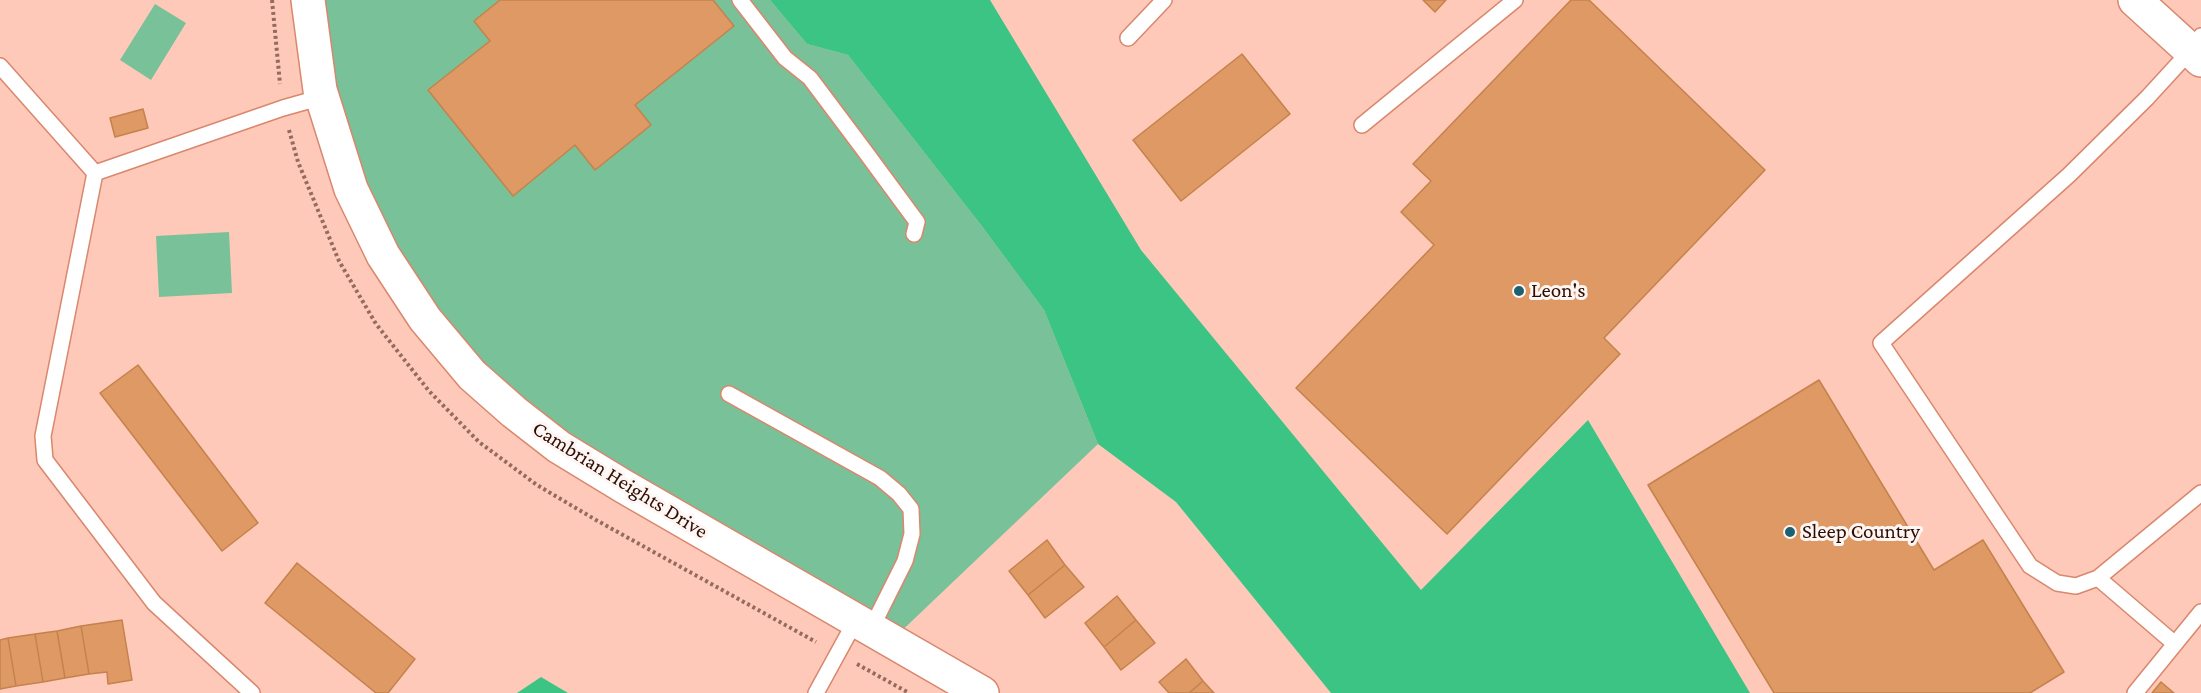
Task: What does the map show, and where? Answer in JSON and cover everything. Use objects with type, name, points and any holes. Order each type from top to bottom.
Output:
[{"type":"street","name":"Cambrian Heights Drive","points":[[308,0],[322,97],[351,189],[383,255],[425,319],[472,375],[559,447],[982,693]]},
{"type":"street","points":[[2135,0],[2198,49]]},
{"type":"lane","points":[[740,0],[785,58],[810,78],[878,168],[917,222],[914,234]]},
{"type":"lane","points":[[1128,38],[1164,0]]},
{"type":"lane","points":[[1362,125],[1515,0]]},
{"type":"lane","points":[[2198,49],[2069,176],[1881,343],[2030,566],[2056,583],[2076,586],[2098,578],[2201,493]]},
{"type":"lane","points":[[0,66],[95,173]]},
{"type":"lane","points":[[95,173],[283,108],[322,97]]},
{"type":"lane","points":[[95,173],[44,436],[45,460],[154,603],[252,693]]},
{"type":"lane","points":[[729,394],[880,478],[899,494],[911,509],[912,534],[905,561],[816,693]]},
{"type":"lane","points":[[2098,578],[2175,644]]},
{"type":"lane","points":[[2135,693],[2201,612]]},
{"type":"green space","points":[[310,0],[770,0],[807,44],[848,55],[981,225],[1044,310],[1098,444],[893,639],[516,411],[384,254]]},
{"type":"green space","points":[[770,0],[990,0],[1141,250],[1421,590],[1588,420],[1750,693],[1331,693],[1176,502],[1098,444],[1044,310],[981,225],[848,55],[807,44]]},
{"type":"green space","points":[[155,4],[186,23],[151,80],[120,60]]},
{"type":"green space","points":[[229,232],[232,293],[159,297],[156,236]]},
{"type":"green space","points":[[541,677],[568,693],[517,693]]},
{"type":"building","points":[[500,0],[713,0],[734,26],[635,105],[651,125],[595,170],[575,145],[513,196],[428,90],[490,41],[474,21]]},
{"type":"building","points":[[1423,0],[1446,0],[1435,12]]},
{"type":"building","name":"Leon's","points":[[1571,0],[1589,0],[1765,170],[1604,338],[1620,354],[1447,534],[1296,388],[1434,245],[1401,212],[1431,181],[1413,164]]},
{"type":"building","points":[[1242,54],[1290,114],[1181,201],[1133,140]]},
{"type":"building","points":[[143,109],[148,128],[115,137],[110,118]]},
{"type":"building","points":[[138,365],[258,523],[222,551],[100,393]]},
{"type":"building","points":[[1819,380],[1934,570],[1983,540],[2064,672],[2030,693],[1774,693],[1648,485]]},
{"type":"building","points":[[1047,540],[1065,565],[1028,595],[1009,571]]},
{"type":"building","points":[[297,563],[415,659],[388,693],[376,693],[265,603]]},
{"type":"building","points":[[1065,565],[1084,587],[1045,618],[1028,595]]},
{"type":"building","points":[[1117,596],[1136,620],[1104,647],[1085,623]]},
{"type":"building","points":[[122,620],[132,680],[108,684],[107,672],[89,674],[81,626]]},
{"type":"building","points":[[1136,620],[1155,643],[1121,670],[1104,647]]},
{"type":"building","points":[[81,626],[89,674],[65,678],[57,631]]},
{"type":"building","points":[[57,631],[65,678],[43,682],[35,634]]},
{"type":"building","points":[[35,634],[43,682],[16,686],[8,638]]},
{"type":"building","points":[[8,638],[16,686],[0,689],[0,640]]},
{"type":"building","points":[[1186,659],[1203,681],[1189,693],[1169,693],[1159,682]]},
{"type":"building","points":[[1203,681],[1214,693],[1189,693]]},
{"type":"building","points":[[2161,682],[2174,693],[2152,693]]},
{"type":"place","name":"Leon's","points":[[1519,291]]},
{"type":"place","name":"Sleep Country","points":[[1790,532]]}]
